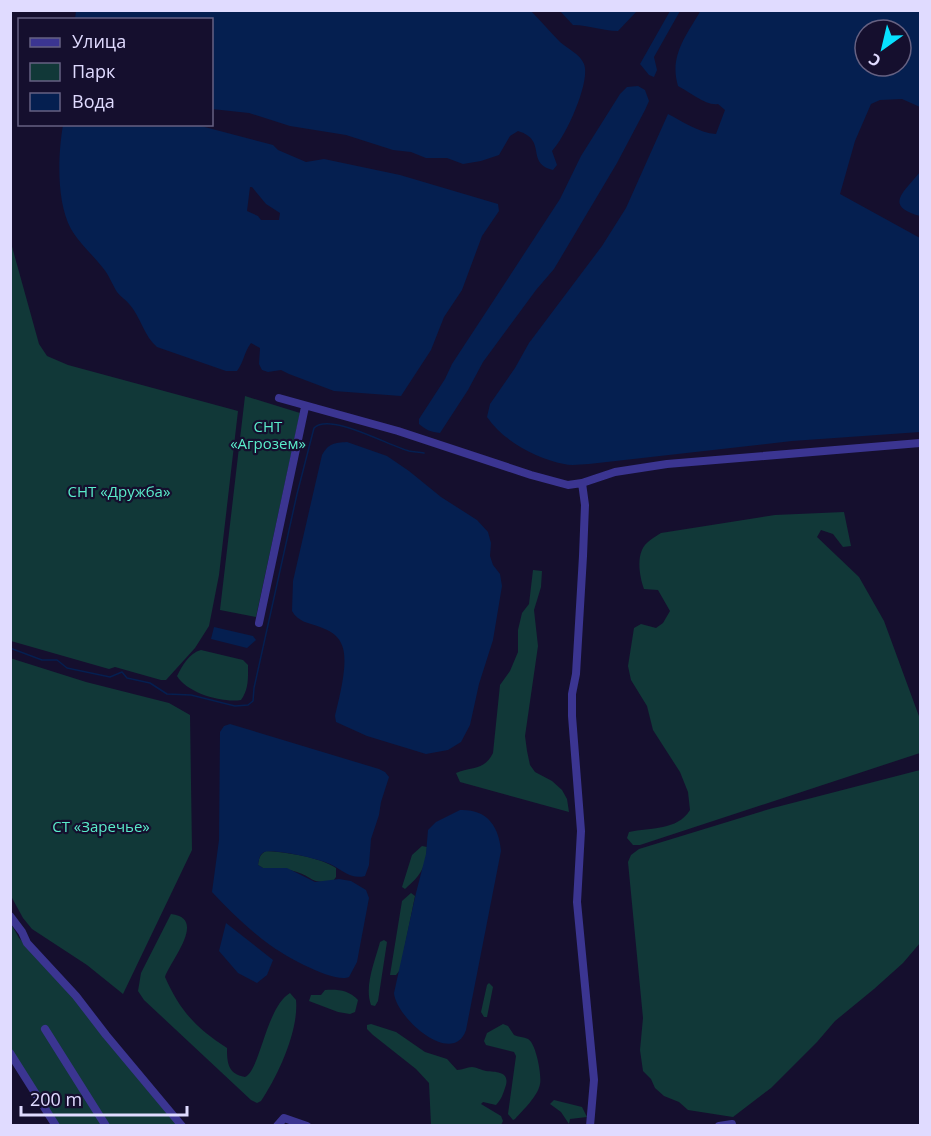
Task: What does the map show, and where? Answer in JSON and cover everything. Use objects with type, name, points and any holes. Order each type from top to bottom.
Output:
[{"type":"street","points":[[279,398],[305,407],[398,430],[568,484],[582,483],[615,472],[667,464],[921,443]]},
{"type":"street","points":[[259,623],[305,407]]},
{"type":"street","points":[[582,483],[585,505],[572,716],[581,831],[578,902],[594,1080],[590,1125]]},
{"type":"street","points":[[10,916],[27,943],[76,996],[182,1125]]},
{"type":"street","points":[[45,1029],[106,1125]]},
{"type":"street","points":[[10,1053],[56,1125]]},
{"type":"street","points":[[277,1125],[284,1118],[307,1125]]},
{"type":"street","points":[[719,1125],[732,1124]]},
{"type":"green space","name":"СНТ «Дружба»","points":[[11,243],[39,344],[47,356],[68,365],[238,411],[219,575],[209,626],[195,648],[166,680],[115,667],[109,669],[11,641]]},
{"type":"green space","name":"СНТ «Агрозем»","points":[[245,396],[300,413],[256,617],[220,610]]},
{"type":"green space","points":[[844,512],[851,546],[843,547],[833,534],[821,530],[817,537],[859,577],[884,621],[920,719],[920,753],[640,845],[633,845],[627,838],[629,832],[671,825],[685,817],[690,810],[688,792],[680,772],[653,730],[647,706],[631,680],[628,666],[634,628],[641,624],[656,628],[663,623],[670,611],[658,590],[644,589],[639,564],[643,547],[661,533],[775,515]]},
{"type":"green space","points":[[533,570],[542,571],[541,587],[534,610],[538,646],[525,736],[527,751],[530,765],[535,772],[552,781],[562,790],[567,799],[569,812],[460,782],[456,773],[486,763],[493,753],[500,685],[510,671],[518,652],[518,630],[522,613],[529,604]]},
{"type":"green space","points":[[201,650],[243,660],[248,665],[247,687],[241,700],[224,700],[206,696],[189,687],[177,676],[189,657]]},
{"type":"green space","name":"СТ «Заречье»","points":[[10,658],[86,682],[169,703],[190,715],[192,850],[123,994],[87,965],[32,929],[11,896]]},
{"type":"green space","points":[[920,770],[920,943],[903,963],[835,1021],[771,1088],[733,1117],[688,1110],[679,1102],[664,1096],[643,1071],[640,1050],[643,1018],[628,862],[631,855],[639,849],[773,808]]},
{"type":"green space","points":[[422,846],[427,847],[424,866],[415,880],[405,889],[402,887],[412,855]]},
{"type":"green space","points":[[266,851],[321,861],[336,868],[336,877],[333,881],[320,882],[293,871],[263,868],[258,863],[261,855]]},
{"type":"green space","points":[[411,893],[415,896],[400,970],[396,975],[390,975],[402,901]]},
{"type":"green space","points":[[171,914],[182,917],[187,931],[165,977],[190,1018],[227,1048],[228,1063],[239,1076],[245,1077],[250,1072],[269,1024],[282,1000],[290,993],[296,1000],[291,1039],[268,1091],[257,1103],[251,1100],[144,1000],[138,991],[141,973]]},
{"type":"green space","points":[[10,922],[19,938],[56,975],[180,1125],[59,1125],[11,1049]]},
{"type":"green space","points":[[384,940],[387,942],[378,1001],[375,1006],[371,1005],[369,998],[369,982],[380,942]]},
{"type":"green space","points":[[489,983],[493,987],[487,1017],[484,1017],[481,1012]]},
{"type":"green space","points":[[325,990],[351,994],[358,1000],[355,1012],[350,1014],[338,1012],[309,1001],[311,995],[321,995]]},
{"type":"green space","points":[[371,1024],[396,1032],[425,1052],[447,1059],[457,1070],[474,1067],[505,1076],[503,1095],[496,1105],[483,1102],[481,1104],[501,1116],[503,1121],[501,1125],[431,1125],[429,1083],[416,1069],[367,1029],[367,1025]]},
{"type":"green space","points":[[503,1024],[508,1026],[514,1035],[531,1042],[538,1060],[540,1074],[540,1084],[536,1093],[513,1120],[508,1114],[516,1056],[514,1052],[486,1045],[484,1041],[487,1033]]},
{"type":"green space","points":[[554,1100],[582,1107],[587,1117],[570,1119],[569,1124],[561,1112],[550,1104]]},
{"type":"water","points":[[701,10],[920,11],[920,107],[902,99],[880,100],[871,104],[855,141],[840,194],[920,238],[920,432],[792,441],[570,465],[542,458],[521,447],[502,434],[487,417],[490,404],[529,343],[602,246],[626,208],[668,114],[697,129],[716,134],[725,110],[718,104],[703,101],[678,86],[677,56]]},
{"type":"water","points":[[76,11],[531,11],[560,42],[582,60],[585,72],[584,83],[570,123],[552,151],[557,165],[553,170],[540,162],[532,140],[518,131],[510,136],[499,155],[463,164],[447,158],[426,158],[411,152],[393,150],[346,135],[290,126],[249,113],[213,109],[213,18],[75,18]]},
{"type":"water","points":[[560,11],[637,11],[618,31],[573,25]]},
{"type":"water","points":[[670,11],[680,11],[654,57],[657,70],[654,77],[649,75],[640,64]]},
{"type":"water","points":[[638,86],[645,90],[649,101],[645,110],[617,163],[554,269],[483,362],[440,433],[424,428],[419,424],[419,419],[452,364],[560,199],[581,156],[620,94],[627,87]]},
{"type":"water","points":[[63,126],[201,126],[273,145],[278,150],[306,162],[324,159],[400,175],[498,204],[499,211],[482,236],[462,290],[444,317],[431,350],[401,396],[334,391],[281,370],[268,372],[262,370],[259,364],[260,348],[251,343],[237,371],[226,371],[157,347],[149,338],[134,310],[117,292],[105,271],[71,229],[63,205],[59,163]],"holes":[[[250,187],[266,204],[280,213],[279,220],[261,220],[247,211]]]},
{"type":"water","points":[[920,172],[920,216],[902,208],[900,198]]},
{"type":"water","points":[[347,442],[387,456],[441,497],[477,520],[488,532],[491,543],[490,556],[500,574],[502,586],[493,640],[479,684],[470,725],[461,742],[448,750],[426,754],[367,736],[336,722],[335,716],[344,668],[341,643],[332,633],[301,620],[292,611],[293,581],[322,455],[332,444]]},
{"type":"water","points":[[214,627],[253,636],[256,640],[247,648],[211,639]]},
{"type":"water","points":[[230,724],[379,769],[389,777],[371,839],[369,865],[365,876],[355,877],[330,864],[307,857],[269,851],[260,856],[258,865],[263,868],[287,868],[315,882],[339,879],[351,881],[366,890],[369,898],[357,962],[349,977],[342,978],[321,973],[277,950],[232,913],[212,892],[219,840],[220,732],[224,726]]},
{"type":"water","points":[[460,810],[478,812],[490,821],[498,834],[501,851],[466,1030],[459,1040],[450,1044],[438,1042],[414,1026],[404,1015],[394,993],[426,854],[428,830],[436,822]]},
{"type":"water","points":[[226,923],[273,960],[267,975],[257,983],[238,973],[219,951]]},
{"type":"waterway","points":[[10,648],[42,660],[57,660],[67,668],[110,677],[122,672],[127,678],[150,683],[167,694],[191,695],[235,706],[248,705],[253,701],[297,494],[314,428],[322,424],[333,424],[409,451],[424,453]]}]
